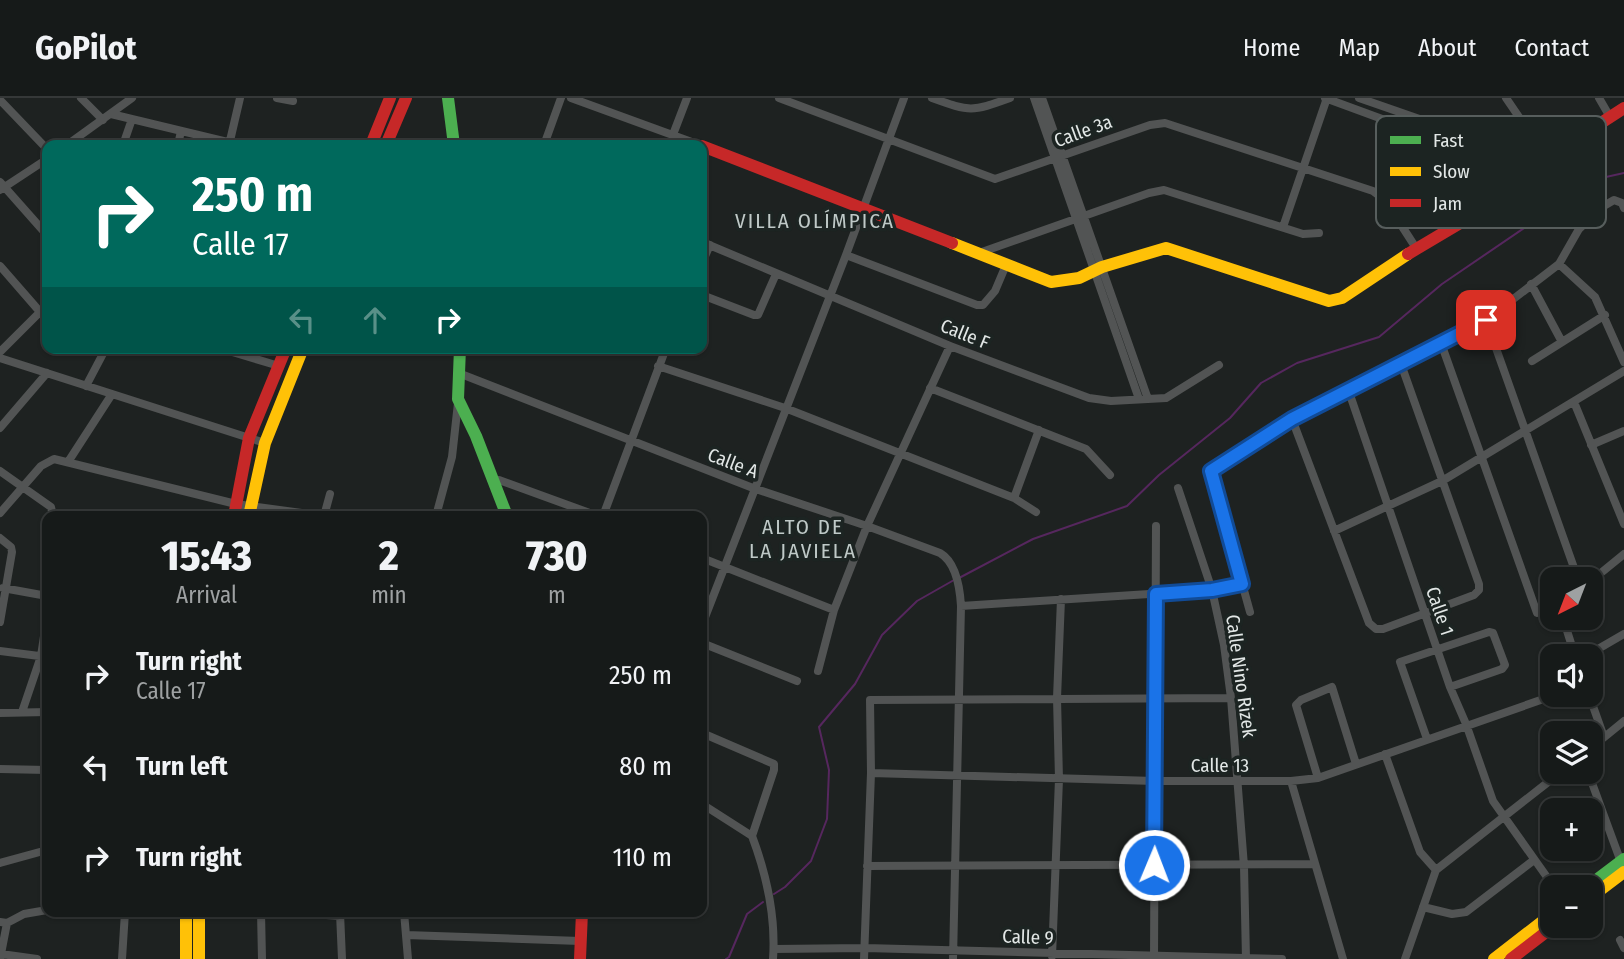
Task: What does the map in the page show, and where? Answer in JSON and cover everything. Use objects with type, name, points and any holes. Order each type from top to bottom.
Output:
[{"type":"street","points":[[81,98],[103,120]]},
{"type":"street","points":[[74,140],[132,98]]},
{"type":"street","points":[[230,140],[240,98]]},
{"type":"street","points":[[276,98],[293,101]]},
{"type":"street","points":[[372,140],[390,98]]},
{"type":"street","points":[[388,140],[406,98]]},
{"type":"street","points":[[448,98],[453,140]]},
{"type":"street","points":[[546,140],[561,98]]},
{"type":"street","points":[[571,98],[686,140]]},
{"type":"street","points":[[671,140],[687,98]]},
{"type":"street","name":"Calle 3a","points":[[779,98],[995,179],[1150,125],[1165,123],[1376,193]]},
{"type":"street","points":[[707,611],[864,209],[887,138],[904,98]]},
{"type":"street","points":[[932,98],[978,110],[1010,98]]},
{"type":"street","points":[[1034,98],[1143,399]]},
{"type":"street","points":[[1042,98],[1057,157]]},
{"type":"street","points":[[1283,227],[1326,98],[1376,117]]},
{"type":"street","points":[[1359,98],[1411,116]]},
{"type":"street","points":[[1506,98],[1518,116]]},
{"type":"street","points":[[1599,98],[1610,117]]},
{"type":"street","points":[[0,100],[42,144]]},
{"type":"street","points":[[1606,120],[1624,108]]},
{"type":"street","points":[[111,114],[214,140]]},
{"type":"street","points":[[125,140],[132,119]]},
{"type":"street","points":[[179,140],[181,131]]},
{"type":"street","points":[[707,148],[1051,282],[1079,278],[1098,269],[1166,248],[1329,302],[1342,298],[1449,228]]},
{"type":"street","points":[[42,162],[1,186],[42,229]]},
{"type":"street","points":[[978,253],[1164,190],[1303,234],[1318,233]]},
{"type":"street","points":[[1606,205],[1614,200],[1622,203],[1624,208]]},
{"type":"street","name":"Calle 3a","points":[[1403,228],[1416,248]]},
{"type":"street","points":[[1250,612],[1211,471],[1292,419],[1486,320],[1559,264],[1580,228]]},
{"type":"street","name":"Calle F","points":[[707,243],[950,346],[1089,398],[1111,401],[1166,398],[1219,365]]},
{"type":"street","points":[[846,255],[977,305],[989,301],[1006,265]]},
{"type":"street","points":[[1559,264],[1595,297],[1624,362]]},
{"type":"street","points":[[0,266],[42,312]]},
{"type":"street","points":[[707,297],[754,316],[758,315],[776,274]]},
{"type":"street","points":[[1531,284],[1562,342]]},
{"type":"street","points":[[1532,361],[1605,315]]},
{"type":"street","points":[[0,352],[42,316]]},
{"type":"street","points":[[1486,320],[1574,567]]},
{"type":"street","points":[[1441,343],[1537,613],[1540,612]]},
{"type":"street","points":[[818,671],[834,610],[867,526],[950,346]]},
{"type":"street","points":[[86,386],[103,354]]},
{"type":"street","points":[[261,354],[297,362]]},
{"type":"street","points":[[0,513],[48,461],[54,459],[235,510],[250,510],[265,443],[300,354]]},
{"type":"street","points":[[437,511],[452,457],[461,374],[460,354]]},
{"type":"street","points":[[603,511],[663,354]]},
{"type":"street","points":[[235,510],[249,438],[282,357]]},
{"type":"street","points":[[0,358],[265,443]]},
{"type":"street","points":[[1292,419],[1369,623],[1376,629],[1383,629],[1474,595],[1479,590],[1479,584],[1401,364]]},
{"type":"street","points":[[658,366],[785,408],[1014,498],[1036,512]]},
{"type":"street","points":[[1334,531],[1442,481],[1624,372]]},
{"type":"street","points":[[0,428],[47,373]]},
{"type":"street","name":"Calle A","points":[[461,374],[753,488],[867,526],[947,558],[959,584],[961,606],[953,954]]},
{"type":"street","points":[[930,388],[1086,449],[1110,475]]},
{"type":"street","name":"Calle 1","points":[[1348,389],[1436,649],[1493,801],[1545,875]]},
{"type":"street","points":[[68,463],[112,394]]},
{"type":"street","points":[[458,399],[505,511]]},
{"type":"street","points":[[1574,402],[1624,524]]},
{"type":"street","points":[[1014,498],[1039,430]]},
{"type":"street","points":[[1591,445],[1624,431]]},
{"type":"street","points":[[0,471],[51,507],[52,511]]},
{"type":"street","points":[[492,480],[499,480],[587,511]]},
{"type":"street","name":"Calle Nino Rizek","points":[[1178,488],[1212,590],[1224,645],[1231,698],[1244,866],[1245,958]]},
{"type":"street","points":[[325,511],[330,494]]},
{"type":"street","points":[[1154,957],[1156,526]]},
{"type":"street","points":[[0,538],[11,547],[12,552],[2,588],[0,622]]},
{"type":"street","points":[[1603,571],[1624,554]]},
{"type":"street","points":[[707,560],[834,610]]},
{"type":"street","points":[[961,606],[1212,590],[1242,584]]},
{"type":"street","points":[[2,588],[42,595]]},
{"type":"street","points":[[1052,957],[1059,779],[1057,698],[1061,599]]},
{"type":"street","points":[[1427,739],[1400,662],[1489,632],[1495,637],[1506,666],[1450,687]]},
{"type":"street","points":[[1603,646],[1624,634]]},
{"type":"street","points":[[707,645],[797,681]]},
{"type":"street","points":[[0,651],[42,656]]},
{"type":"street","points":[[22,712],[42,661]]},
{"type":"street","points":[[1318,778],[1296,705],[1301,700],[1332,687],[1356,764]]},
{"type":"street","points":[[864,959],[871,773],[870,700],[1231,698]]},
{"type":"street","name":"Calle 13","points":[[871,773],[1155,781],[1291,781],[1318,778],[1540,700]]},
{"type":"street","points":[[1593,707],[1604,737],[1624,721]]},
{"type":"street","points":[[0,713],[42,712]]},
{"type":"street","points":[[707,735],[774,764],[752,836],[771,900],[773,959]]},
{"type":"street","points":[[1385,754],[1420,852],[1436,870]]},
{"type":"street","points":[[0,769],[42,770]]},
{"type":"street","points":[[1291,781],[1343,959]]},
{"type":"street","points":[[1405,959],[1436,870],[1545,784]]},
{"type":"street","points":[[1592,784],[1623,866]]},
{"type":"street","points":[[707,807],[752,836]]},
{"type":"street","points":[[0,863],[42,851]]},
{"type":"street","points":[[1423,907],[1452,914],[1466,912],[1534,859]]},
{"type":"street","points":[[867,866],[1315,864]]},
{"type":"street","points":[[1603,878],[1623,866]]},
{"type":"street","points":[[1603,885],[1623,866]]},
{"type":"street","points":[[37,959],[1,956],[4,923],[24,914],[42,911]]},
{"type":"street","points":[[122,959],[125,917]]},
{"type":"street","points":[[186,917],[186,959]]},
{"type":"street","points":[[199,917],[200,959]]},
{"type":"street","points":[[261,917],[262,959]]},
{"type":"street","points":[[340,917],[342,959]]},
{"type":"street","points":[[404,917],[408,959]]},
{"type":"street","points":[[580,959],[582,917]]},
{"type":"street","points":[[1494,959],[1540,923]]},
{"type":"street","points":[[406,935],[580,941]]},
{"type":"street","points":[[1511,959],[1540,937]]},
{"type":"street","name":"Calle 9","points":[[774,949],[864,948],[1052,957],[1282,959]]},
{"type":"waterway","points":[[1606,177],[1624,173]]},
{"type":"waterway","points":[[959,578],[1033,539],[1127,506],[1159,475],[1230,418],[1261,383],[1297,363],[1379,337],[1442,284],[1524,228]]},
{"type":"waterway","points":[[774,894],[811,861],[827,819],[829,770],[819,727],[855,684],[882,635],[917,601],[954,580]]},
{"type":"waterway","points":[[726,959],[747,914],[763,902]]},
{"type":"traffic: fast","points":[[448,98],[453,140]]},
{"type":"traffic: fast","points":[[460,354],[458,399],[476,436],[505,511]]},
{"type":"traffic: fast","points":[[1603,875],[1624,859]]},
{"type":"traffic: slow","points":[[952,243],[1051,282],[1079,278],[1102,267],[1166,248],[1329,301],[1342,298],[1408,254]]},
{"type":"traffic: slow","points":[[250,511],[265,443],[301,354]]},
{"type":"traffic: slow","points":[[1603,888],[1624,872]]},
{"type":"traffic: slow","points":[[186,917],[186,959]]},
{"type":"traffic: slow","points":[[199,917],[199,959]]},
{"type":"traffic: slow","points":[[1494,959],[1540,923]]},
{"type":"traffic: jam","points":[[373,140],[390,98]]},
{"type":"traffic: jam","points":[[388,140],[406,98]]},
{"type":"traffic: jam","points":[[1606,120],[1624,108]]},
{"type":"traffic: jam","points":[[707,148],[952,243]]},
{"type":"traffic: jam","points":[[1408,254],[1452,228]]},
{"type":"traffic: jam","points":[[235,511],[249,438],[284,354]]},
{"type":"traffic: jam","points":[[580,959],[582,917]]},
{"type":"traffic: jam","points":[[1511,959],[1540,937]]},
{"type":"district","name":"VILLA OLÍMPICA","points":[[815,221]]},
{"type":"district","name":"ALTO DE LA JAVIELA","points":[[803,539]]},
{"type":"route","points":[[1154,865],[1156,594],[1212,590],[1242,584],[1211,479],[1211,471],[1292,419],[1486,320]]}]
